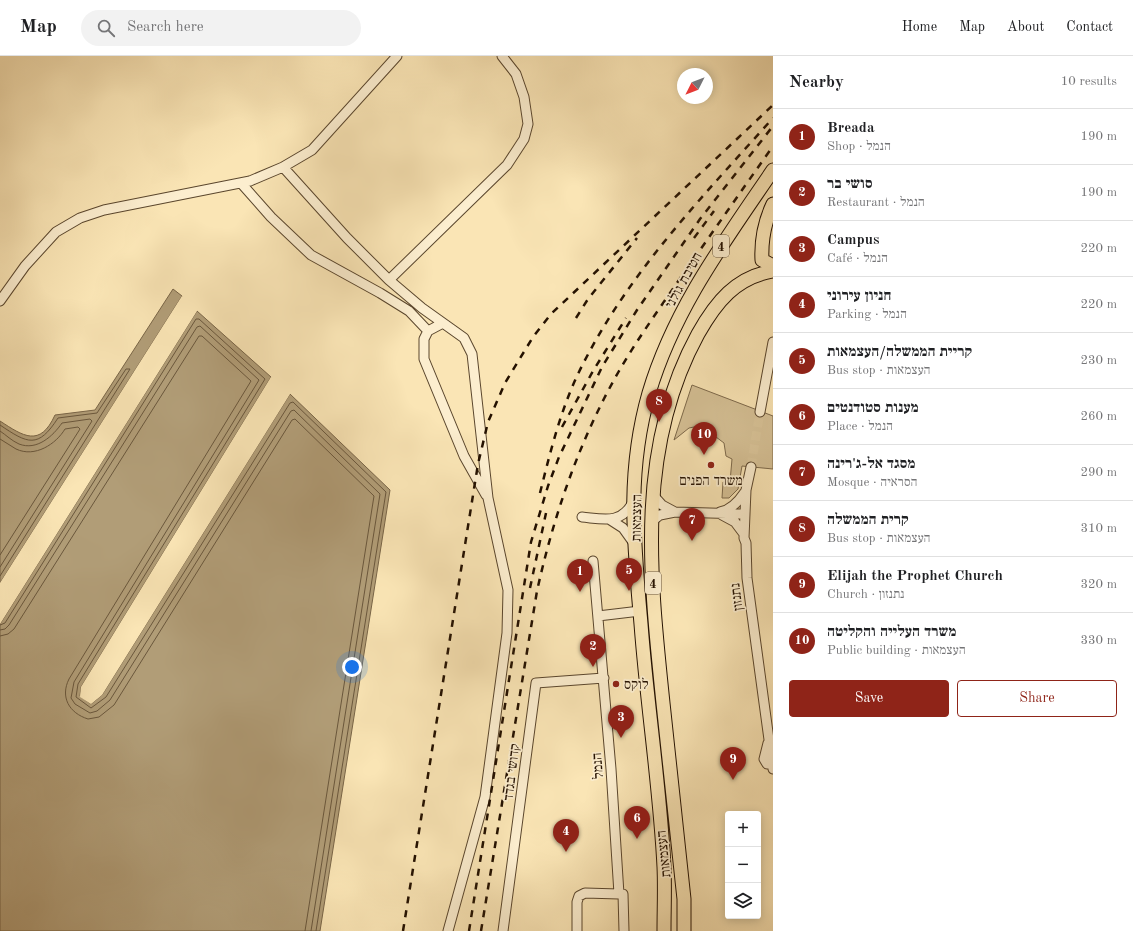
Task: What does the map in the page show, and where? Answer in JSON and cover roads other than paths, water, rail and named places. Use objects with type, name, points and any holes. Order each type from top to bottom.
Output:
[{"type":"highway","name":"חטיבת גולני","points":[[676,326],[702,274],[773,170]]},
{"type":"highway","points":[[773,204],[765,221],[761,245],[762,260],[773,266]]},
{"type":"highway","name":"העצמאות","points":[[684,931],[684,899],[659,666],[653,586],[651,522],[652,494],[660,434],[668,403],[678,375],[694,342],[716,304],[732,288],[745,280],[773,271]]},
{"type":"highway","name":"העצמאות","points":[[664,931],[664,869],[662,836],[634,544],[633,502],[637,449],[641,424],[657,372],[676,326]]},
{"type":"street","points":[[0,301],[25,266],[56,232],[80,218],[104,210],[250,181],[283,167],[312,150],[397,56]]},
{"type":"street","points":[[389,280],[507,165],[524,139],[528,124],[524,97],[516,74],[502,56]]},
{"type":"street","points":[[283,167],[347,238],[389,280],[464,338],[472,354],[488,498],[508,590],[507,633],[485,797],[448,931]]},
{"type":"street","points":[[240,183],[271,217],[311,255],[380,293],[409,311],[428,331]]},
{"type":"street","points":[[443,323],[428,331],[424,339],[424,358],[464,456],[488,498]]},
{"type":"street","points":[[760,412],[773,342]]},
{"type":"street","name":"נתנזון","points":[[746,544],[749,539],[746,490],[751,467]]},
{"type":"street","points":[[711,513],[724,511],[730,508],[740,500],[746,490]]},
{"type":"street","points":[[652,494],[662,505],[675,512]]},
{"type":"street","points":[[582,517],[609,519],[622,516],[633,502]]},
{"type":"street","points":[[651,522],[660,515],[675,512],[747,516]]},
{"type":"street","points":[[711,513],[728,517],[744,534]]},
{"type":"street","name":"נתנזון","points":[[747,516],[744,534],[748,578],[769,741],[764,759],[767,764],[773,766]]},
{"type":"street","points":[[609,519],[623,528],[634,544]]},
{"type":"street","name":"הנמל","points":[[593,561],[604,678],[619,894],[623,894],[624,931]]},
{"type":"street","points":[[598,616],[640,611]]},
{"type":"street","name":"קדושי בגדד","points":[[503,931],[536,683],[604,678]]},
{"type":"street","points":[[577,931],[577,902],[579,896],[585,893],[619,894]]},
{"type":"water","points":[[173,289],[182,296],[0,583],[0,421],[16,431],[30,436],[43,432],[55,415],[95,410]]},
{"type":"water","points":[[197,311],[271,377],[81,687],[80,696],[91,704],[102,695],[290,394],[390,490],[320,931],[0,931],[0,624]]},
{"type":"tunnel","points":[[751,467],[760,412]]},
{"type":"railway","points":[[403,931],[478,464],[488,422],[505,383],[533,337],[551,314],[773,105]]},
{"type":"railway","points":[[540,493],[553,443],[569,395],[583,364],[602,330],[623,297],[670,235],[773,118]]},
{"type":"railway","points":[[469,931],[531,542],[548,486],[559,457],[602,367],[637,310],[700,219],[773,126]]},
{"type":"railway","points":[[481,931],[537,591],[560,505],[580,450],[605,397],[641,335],[773,146]]},
{"type":"railway","points":[[694,238],[714,211]]},
{"type":"railway","points":[[576,318],[588,299],[637,238]]},
{"type":"railway","points":[[562,427],[593,371],[626,318]]},
{"type":"railway","points":[[530,588],[546,513]]},
{"type":"place","name":"קרית הממשלה","points":[[659,422]]},
{"type":"place","name":"משרד העלייה והקליטה","points":[[704,455]]},
{"type":"place","name":"משרד הפנים","points":[[711,465]]},
{"type":"place","name":"מסגד אל-ג'רינה","points":[[692,541]]},
{"type":"place","name":"קריית הממשלה/העצמאות","points":[[629,591]]},
{"type":"place","name":"Breada","points":[[580,592]]},
{"type":"place","name":"סושי בר","points":[[593,667]]},
{"type":"place","name":"לוקס","points":[[616,684]]},
{"type":"place","name":"Campus","points":[[621,738]]},
{"type":"place","name":"Elijah the Prophet Church","points":[[733,780]]},
{"type":"place","name":"מענות סטודנטים","points":[[637,839]]},
{"type":"place","name":"חניון עירוני","points":[[566,852]]}]
